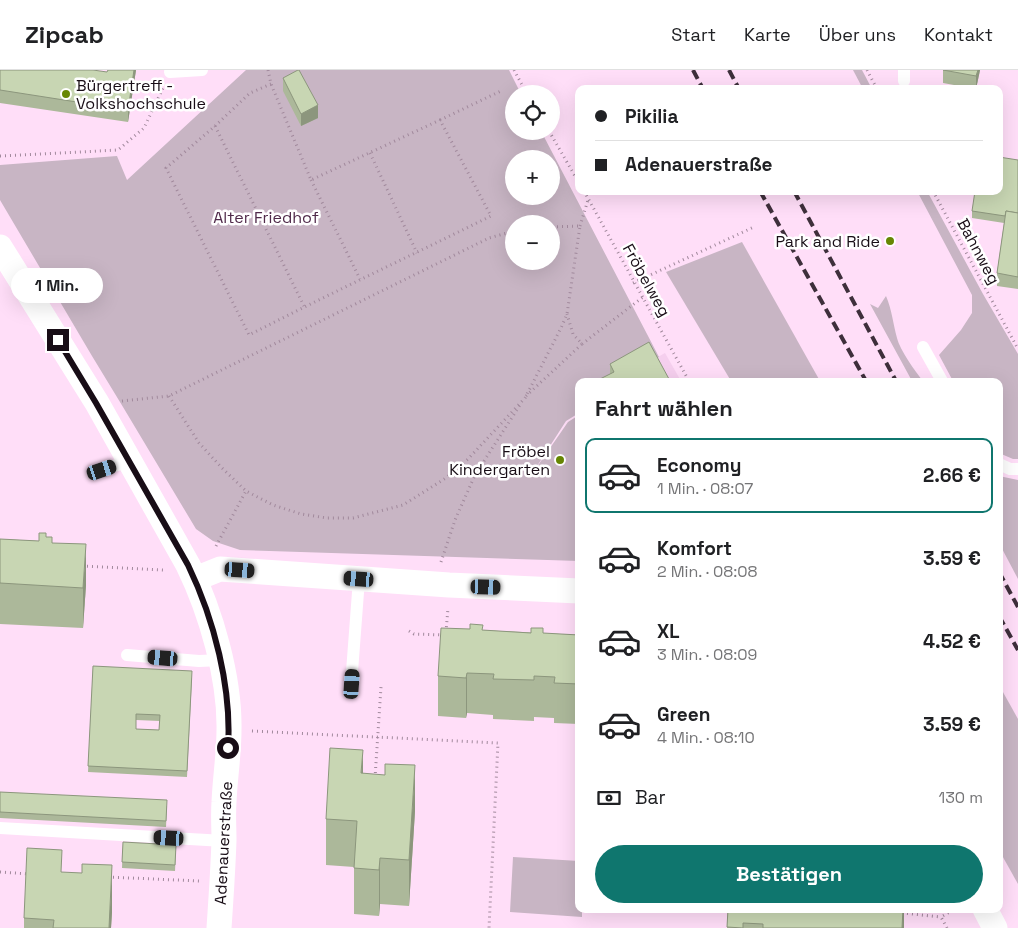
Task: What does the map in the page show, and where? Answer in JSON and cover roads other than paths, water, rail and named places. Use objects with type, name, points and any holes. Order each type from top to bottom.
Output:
[{"type":"street","name":"Adenauerstraße","points":[[0,247],[96,403],[192,572],[206,608],[221,660],[227,695],[229,730],[218,928]]},
{"type":"street","points":[[192,572],[220,569],[442,585],[575,591]]},
{"type":"street","points":[[988,913],[995,928]]},
{"type":"lane","points":[[170,72],[202,70]]},
{"type":"lane","points":[[923,347],[940,378]]},
{"type":"lane","points":[[102,470],[129,461]]},
{"type":"lane","points":[[1003,466],[1010,469],[1018,469]]},
{"type":"lane","points":[[352,684],[359,579]]},
{"type":"lane","points":[[127,655],[199,661],[221,660]]},
{"type":"lane","points":[[0,828],[224,841]]},
{"type":"railway","points":[[693,70],[701,85]]},
{"type":"railway","points":[[729,70],[737,85]]},
{"type":"railway","points":[[762,195],[864,378]]},
{"type":"railway","points":[[796,195],[894,378]]},
{"type":"railway","points":[[1003,579],[1018,607]]},
{"type":"railway","points":[[1003,623],[1018,650]]},
{"type":"place","name":"Bürgertreff - Volkshochschule","points":[[66,94]]},
{"type":"place","name":"Park and Ride","points":[[890,241]]},
{"type":"place","name":"Fröbel Kindergarten","points":[[560,460]]},
{"type":"park label","name":"Alter Friedhof","points":[[266,217]]}]
